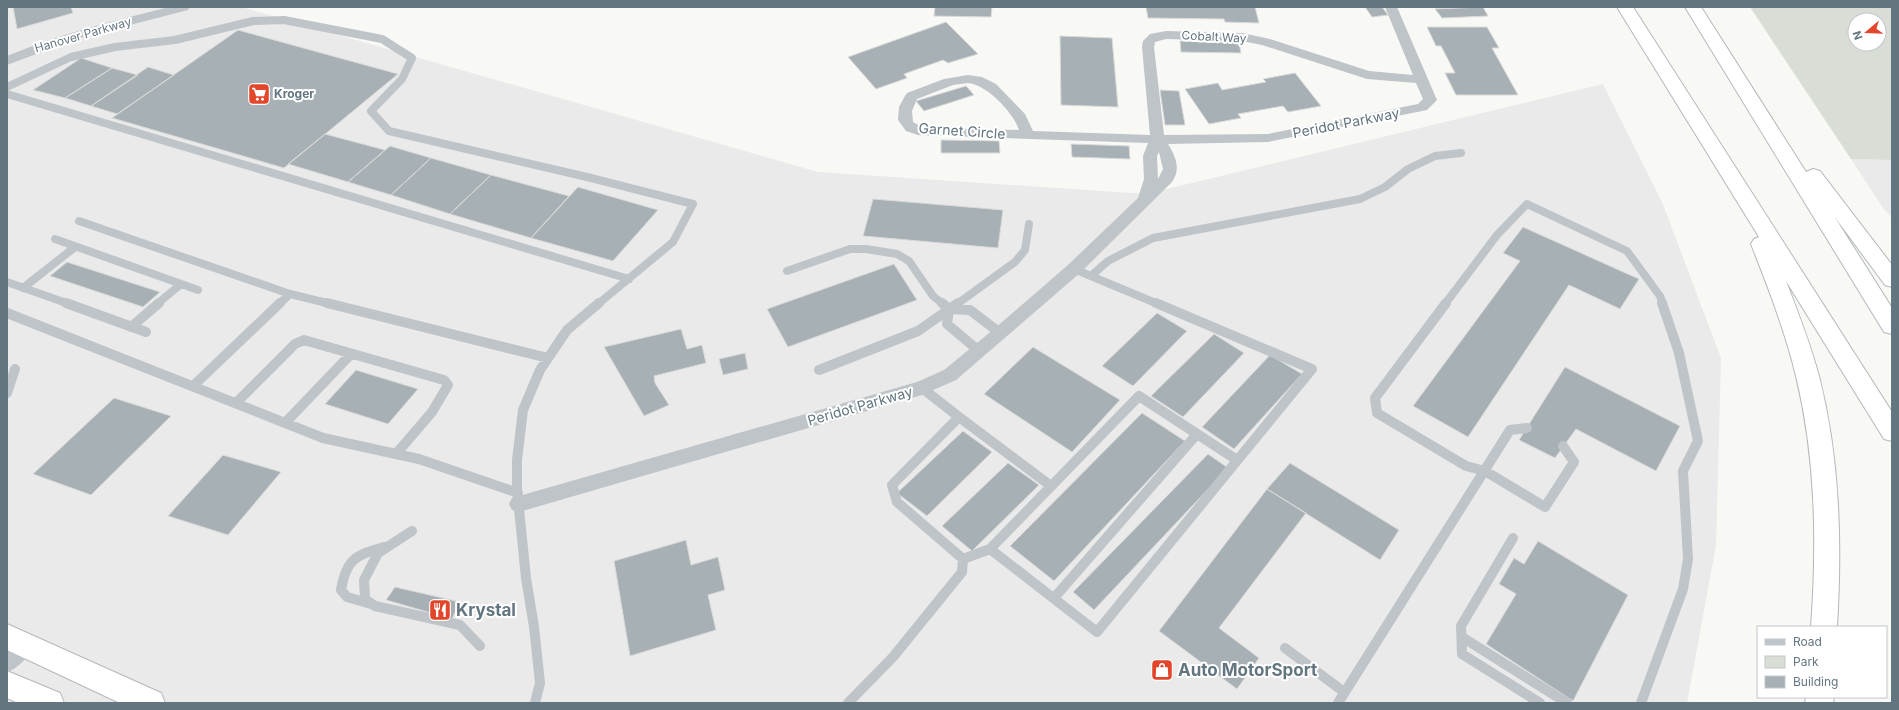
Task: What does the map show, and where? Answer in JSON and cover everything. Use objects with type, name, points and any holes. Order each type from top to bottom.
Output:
[{"type":"highway","points":[[1625,7],[1742,196],[1892,432]]},
{"type":"highway","points":[[1693,7],[1892,326]]},
{"type":"highway","points":[[1742,87],[1791,147],[1892,280]]},
{"type":"highway","points":[[1742,196],[1790,316],[1812,394],[1821,443],[1827,495],[1824,626]]},
{"type":"highway","points":[[12,648],[151,703]]},
{"type":"highway","points":[[7,684],[50,703]]},
{"type":"street","name":"Hanover Parkway","points":[[7,61],[36,47],[112,25],[184,7]]},
{"type":"street","name":"Peridot Parkway","points":[[1157,139],[1268,138],[1422,107],[1430,100],[1391,7]]},
{"type":"street","name":"Cobalt Way","points":[[1157,139],[1148,47],[1148,41],[1156,36],[1169,35],[1246,38],[1265,42],[1367,75],[1389,78],[1422,79]]},
{"type":"street","name":"Garnet Circle","points":[[1027,135],[1025,124],[1018,114],[988,84],[976,80],[958,80],[912,96],[908,99],[905,106],[907,124],[918,130],[1027,135],[1157,139]]},
{"type":"street","name":"Peridot Parkway","points":[[518,499],[922,388],[950,375],[1074,269],[1169,176],[1169,155],[1157,139]]},
{"type":"lane","points":[[7,87],[72,56],[116,47],[175,40],[253,21],[284,20],[382,39],[412,58],[402,79],[371,111],[389,130],[693,204],[673,242],[567,330],[540,370],[523,410],[517,460],[518,499],[526,578],[534,626],[540,683],[535,703]]},
{"type":"lane","points":[[7,94],[629,279]]},
{"type":"lane","points":[[1091,276],[1108,261],[1153,238],[1360,199],[1385,187],[1408,168],[1435,156],[1461,153]]},
{"type":"lane","points":[[1563,446],[1574,462],[1545,507],[1485,471],[1466,466],[1377,413],[1375,398],[1497,235],[1526,204],[1627,251],[1660,296],[1680,353],[1698,441],[1683,471],[1688,559],[1683,589],[1642,703]]},
{"type":"lane","points":[[79,221],[290,294],[548,358]]},
{"type":"lane","points":[[819,370],[918,331],[934,322],[949,309],[1015,262],[1025,250],[1029,224]]},
{"type":"lane","points":[[55,239],[198,290]]},
{"type":"lane","points":[[23,288],[75,247]]},
{"type":"lane","points":[[787,272],[850,249],[866,249],[897,254],[909,261],[933,296],[949,309],[970,310],[1000,333]]},
{"type":"lane","points":[[990,549],[1097,632],[1312,369],[1074,269]]},
{"type":"lane","points":[[7,282],[146,332]]},
{"type":"lane","points":[[131,327],[181,284]]},
{"type":"lane","points":[[193,386],[290,294]]},
{"type":"lane","points":[[949,309],[947,324],[979,351]]},
{"type":"lane","points":[[7,313],[323,438],[419,459],[518,499]]},
{"type":"lane","points":[[236,404],[295,344],[304,340],[444,380],[448,385],[435,407],[396,454]]},
{"type":"lane","points":[[285,423],[351,354]]},
{"type":"lane","points":[[922,388],[1051,486]]},
{"type":"lane","points":[[963,559],[990,549],[1139,396],[1237,460]]},
{"type":"lane","points":[[959,417],[892,485],[897,502],[963,559]]},
{"type":"lane","points":[[1338,703],[1510,430],[1527,428]]},
{"type":"lane","points":[[1054,598],[1196,434]]},
{"type":"lane","points":[[371,604],[365,599],[364,580],[378,553],[412,531]]},
{"type":"lane","points":[[1513,538],[1462,626],[1462,654],[1540,703]]},
{"type":"lane","points":[[392,544],[360,554],[344,572],[341,590],[347,597],[374,606],[460,625],[480,646]]},
{"type":"lane","points":[[848,703],[893,657],[962,572],[963,559]]},
{"type":"lane","points":[[1462,637],[1566,703]]},
{"type":"lane","points":[[1285,648],[1344,692]]},
{"type":"shaded area","points":[[7,7],[241,7],[818,172],[1146,194],[1603,84],[1662,202],[1721,358],[1716,545],[1687,703],[7,703]]},
{"type":"shaded area","points":[[1851,159],[1892,160],[1892,218],[1883,208]]},
{"type":"green space","points":[[1750,7],[1892,7],[1892,160],[1851,159]]},
{"type":"building","points":[[13,7],[71,7],[73,13],[17,29]]},
{"type":"building","points":[[935,7],[992,7],[991,17],[934,16]]},
{"type":"building","points":[[1146,7],[1255,7],[1259,23],[1225,22],[1224,19],[1148,18]]},
{"type":"building","points":[[1365,7],[1382,7],[1388,15],[1372,17]]},
{"type":"building","points":[[1483,7],[1488,16],[1442,18],[1435,9]]},
{"type":"building","points":[[946,22],[978,54],[948,63],[943,60],[904,74],[907,78],[876,89],[848,57]]},
{"type":"building","points":[[1427,27],[1487,27],[1499,48],[1492,48],[1518,95],[1456,95],[1445,73],[1455,73],[1441,46],[1436,46]]},
{"type":"building","name":"Kroger","points":[[238,30],[398,74],[284,168],[112,118]]},
{"type":"building","points":[[1060,36],[1112,38],[1118,107],[1061,105]]},
{"type":"building","points":[[1180,41],[1239,43],[1241,53],[1181,52]]},
{"type":"building","points":[[81,58],[112,68],[65,98],[33,90]]},
{"type":"building","points":[[148,67],[174,75],[117,114],[91,106]]},
{"type":"building","points":[[112,68],[138,75],[91,106],[65,98]]},
{"type":"building","points":[[1295,73],[1321,106],[1288,112],[1283,106],[1238,114],[1241,118],[1209,124],[1185,89],[1218,83],[1222,90],[1266,82],[1263,79]]},
{"type":"building","points":[[966,86],[974,95],[924,111],[916,101]]},
{"type":"building","points":[[1160,90],[1179,91],[1185,125],[1165,125]]},
{"type":"building","points":[[325,134],[385,150],[348,182],[288,164]]},
{"type":"building","points":[[941,140],[999,141],[1000,153],[941,153]]},
{"type":"building","points":[[1071,144],[1129,146],[1130,159],[1072,157]]},
{"type":"building","points":[[390,146],[431,158],[391,195],[348,182]]},
{"type":"building","points":[[431,158],[491,175],[450,214],[391,195]]},
{"type":"building","points":[[491,175],[569,196],[531,238],[450,214]]},
{"type":"building","points":[[578,187],[658,210],[613,261],[531,238]]},
{"type":"building","points":[[873,199],[1003,210],[998,248],[863,236]]},
{"type":"building","points":[[1523,227],[1639,279],[1620,309],[1569,285],[1468,437],[1413,406],[1520,261],[1503,253]]},
{"type":"building","points":[[67,262],[160,292],[143,307],[50,276]]},
{"type":"building","points":[[894,264],[917,300],[788,347],[767,309]]},
{"type":"building","points":[[1157,313],[1187,331],[1133,386],[1102,366]]},
{"type":"building","points":[[681,329],[687,349],[702,345],[706,363],[654,376],[655,383],[669,405],[644,416],[604,347]]},
{"type":"building","points":[[1214,334],[1244,353],[1183,417],[1151,396]]},
{"type":"building","points":[[1033,347],[1120,400],[1072,452],[984,394]]},
{"type":"building","points":[[745,353],[748,369],[723,375],[719,359]]},
{"type":"building","points":[[1270,355],[1302,374],[1234,449],[1202,427]]},
{"type":"building","points":[[1565,367],[1680,426],[1656,471],[1576,429],[1555,458],[1519,440]]},
{"type":"building","points":[[356,370],[418,389],[388,424],[325,404]]},
{"type":"building","points":[[114,398],[171,416],[91,495],[33,474]]},
{"type":"building","points":[[1142,413],[1185,441],[1054,581],[1010,546]]},
{"type":"building","points":[[963,431],[992,452],[927,516],[897,493]]},
{"type":"building","points":[[1208,454],[1228,468],[1094,610],[1073,592]]},
{"type":"building","points":[[223,455],[281,472],[228,535],[168,516]]},
{"type":"building","points":[[1008,463],[1039,485],[972,551],[942,526]]},
{"type":"building","points":[[1290,463],[1399,530],[1380,560],[1267,489]]},
{"type":"building","points":[[1267,489],[1306,513],[1219,628],[1259,658],[1237,689],[1159,631]]},
{"type":"building","points":[[686,540],[691,565],[718,557],[725,590],[708,595],[716,630],[630,656],[614,561]]},
{"type":"building","points":[[1538,541],[1628,595],[1573,701],[1486,644],[1516,594],[1499,584],[1514,558],[1524,564]]},
{"type":"building","name":"Krystal","points":[[395,587],[460,602],[452,619],[386,600]]},
{"type":"place","name":"Kroger","points":[[259,94]]},
{"type":"place","name":"Krystal","points":[[440,610]]},
{"type":"place","name":"Auto MotorSport","points":[[1162,670]]}]
